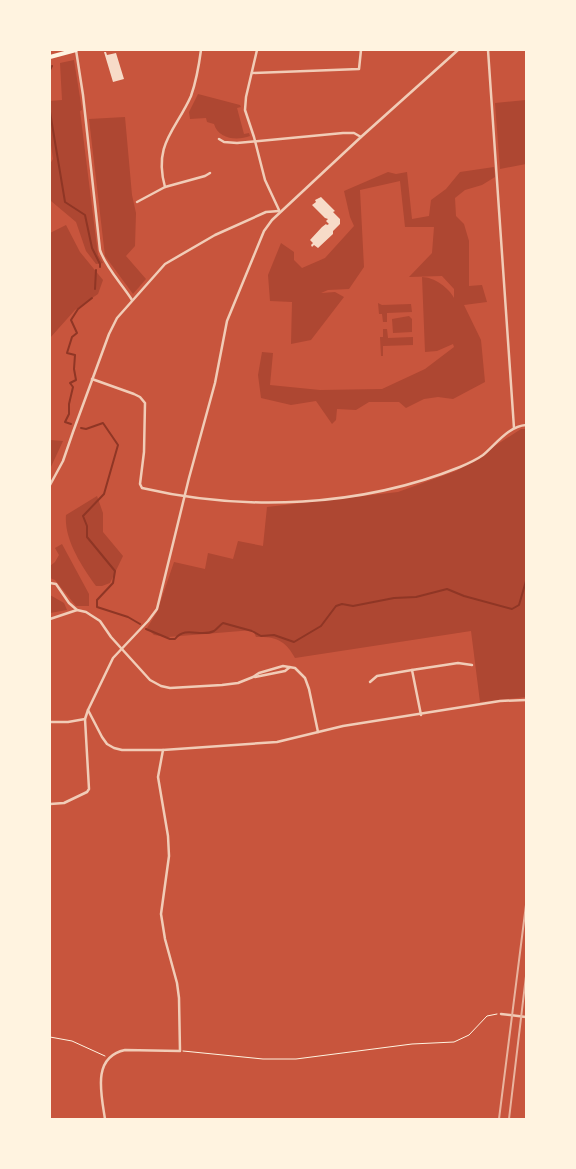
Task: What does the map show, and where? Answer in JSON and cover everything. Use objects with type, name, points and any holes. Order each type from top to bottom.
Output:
[{"type":"main road","points":[[50,57],[76,50]]},
{"type":"street","points":[[76,50],[83,95],[100,250],[105,263],[132,300]]},
{"type":"street","points":[[165,186],[163,170],[164,147],[169,134],[191,95],[201,50]]},
{"type":"street","points":[[257,50],[245,110],[255,141],[264,180],[281,210]]},
{"type":"street","points":[[252,73],[359,69],[361,50]]},
{"type":"street","points":[[50,804],[64,803],[87,792],[89,789],[85,719],[88,710],[113,658],[157,609],[215,383],[227,321],[264,231],[281,210],[458,50]]},
{"type":"street","points":[[488,50],[514,428]]},
{"type":"street","points":[[219,139],[230,143],[343,133],[354,133],[361,137]]},
{"type":"street","points":[[137,202],[165,186],[210,173]]},
{"type":"street","points":[[50,484],[69,448],[112,326],[132,300],[165,264],[198,243],[266,212],[281,210]]},
{"type":"street","points":[[92,379],[134,394],[145,403],[144,452],[140,484],[142,488],[185,497],[284,503],[387,491],[408,486],[466,464],[483,455],[514,428],[526,425]]},
{"type":"street","points":[[50,583],[56,584],[69,603],[77,610],[100,621],[150,680],[161,686],[170,688],[222,686],[238,683],[253,677],[259,672],[283,666],[295,668],[304,678],[309,688],[318,732]]},
{"type":"street","points":[[50,620],[77,610]]},
{"type":"street","points":[[370,682],[377,676],[412,670],[458,663],[472,665]]},
{"type":"street","points":[[412,670],[421,715]]},
{"type":"street","points":[[88,710],[102,737],[107,744],[114,748],[122,750],[164,750],[278,742],[343,726],[500,701],[526,700]]},
{"type":"street","points":[[50,722],[68,722],[85,719]]},
{"type":"street","points":[[105,1119],[101,1087],[102,1068],[108,1058],[117,1052],[125,1050],[180,1051],[177,983],[168,952],[161,914],[169,856],[168,836],[158,773],[164,750]]},
{"type":"street","points":[[501,1014],[526,1017]]},
{"type":"path","points":[[180,1051],[248,1058],[296,1059],[412,1044],[454,1042],[469,1035],[487,1016],[501,1014]]},
{"type":"path","points":[[50,1037],[72,1041],[108,1058]]},
{"type":"shaded area","points":[[74,60],[82,110],[80,111],[98,255],[103,263],[96,264],[86,251],[76,222],[51,201],[50,164],[53,159],[50,138],[50,101],[62,100],[60,63]]},
{"type":"shaded area","points":[[198,94],[240,105],[241,107],[237,108],[244,134],[249,133],[250,136],[245,138],[229,138],[219,133],[214,124],[207,122],[206,118],[190,119],[189,112]]},
{"type":"shaded area","points":[[526,100],[526,164],[500,169],[495,103]]},
{"type":"shaded area","points":[[125,117],[132,195],[136,213],[135,246],[126,256],[146,279],[133,294],[105,256],[89,119]]},
{"type":"shaded area","points":[[494,167],[495,177],[482,185],[465,190],[455,198],[456,216],[464,224],[469,241],[469,286],[482,285],[487,302],[464,305],[481,340],[485,382],[453,399],[438,397],[424,399],[406,408],[399,402],[369,402],[356,410],[337,409],[336,420],[332,424],[316,401],[291,405],[261,398],[258,375],[262,352],[273,353],[270,385],[320,390],[382,389],[425,369],[454,347],[453,344],[437,351],[425,352],[422,277],[427,277],[441,284],[449,290],[454,298],[454,289],[442,276],[409,277],[432,253],[434,227],[405,227],[400,181],[360,190],[364,267],[349,289],[328,290],[321,293],[335,292],[344,297],[311,340],[291,344],[292,302],[270,301],[268,275],[281,243],[294,252],[294,260],[302,268],[325,258],[354,226],[344,191],[388,172],[396,174],[407,172],[412,219],[429,216],[431,200],[446,189],[460,172]]},
{"type":"shaded area","points":[[66,225],[80,252],[103,280],[98,294],[75,310],[50,338],[50,233]]},
{"type":"shaded area","points":[[378,303],[382,305],[411,304],[412,312],[387,313],[387,322],[383,322],[382,314],[379,314]]},
{"type":"shaded area","points":[[409,316],[412,319],[412,332],[393,333],[392,319]]},
{"type":"shaded area","points":[[383,329],[387,329],[388,338],[413,337],[413,345],[383,346],[383,356],[381,356],[380,337],[383,337]]},
{"type":"shaded area","points":[[521,429],[526,429],[526,697],[480,702],[471,631],[295,658],[288,647],[280,641],[269,637],[256,637],[253,630],[168,637],[154,635],[147,628],[157,612],[174,562],[205,569],[208,553],[233,559],[238,541],[263,546],[267,507],[398,492],[456,471]]},
{"type":"shaded area","points":[[50,440],[63,441],[50,469]]},
{"type":"shaded area","points":[[97,496],[103,513],[103,532],[123,556],[110,583],[102,586],[96,586],[80,561],[71,543],[66,524],[66,515]]},
{"type":"shaded area","points":[[62,544],[89,594],[89,606],[76,606],[55,580],[50,578],[50,566],[59,555],[55,548]]},
{"type":"shaded area","points":[[50,595],[64,603],[67,610],[50,613]]},
{"type":"building","points":[[104,52],[107,55],[116,53],[124,79],[113,82]]},
{"type":"building","points":[[321,197],[335,211],[333,212],[340,219],[340,224],[333,231],[333,234],[318,248],[314,245],[312,247],[313,243],[310,240],[322,227],[329,224],[326,221],[328,219],[312,205],[316,202],[315,200]]},
{"type":"waterway","points":[[50,70],[52,66]]},
{"type":"waterway","points":[[50,112],[65,202],[85,215],[92,248],[100,267]]},
{"type":"waterway","points":[[95,289],[96,270]]},
{"type":"waterway","points":[[71,424],[65,422],[69,414],[73,387],[70,383],[76,380],[74,369],[75,355],[67,353],[72,337],[77,333],[71,320],[78,309],[92,298]]},
{"type":"waterway","points":[[81,428],[86,429],[103,423],[118,445],[104,494],[83,516],[87,526],[87,537],[115,571],[113,583],[97,600],[97,607],[128,617],[140,624]]},
{"type":"waterway","points":[[146,629],[170,639],[175,639],[179,635],[188,632],[209,633],[223,623],[252,631],[261,636],[274,635],[294,642],[321,626],[336,606],[342,604],[353,606],[394,598],[416,597],[447,589],[464,596],[512,609],[519,605],[526,581]]},
{"type":"railway","points":[[499,1119],[526,905]]},
{"type":"railway","points":[[509,1119],[526,976]]}]
